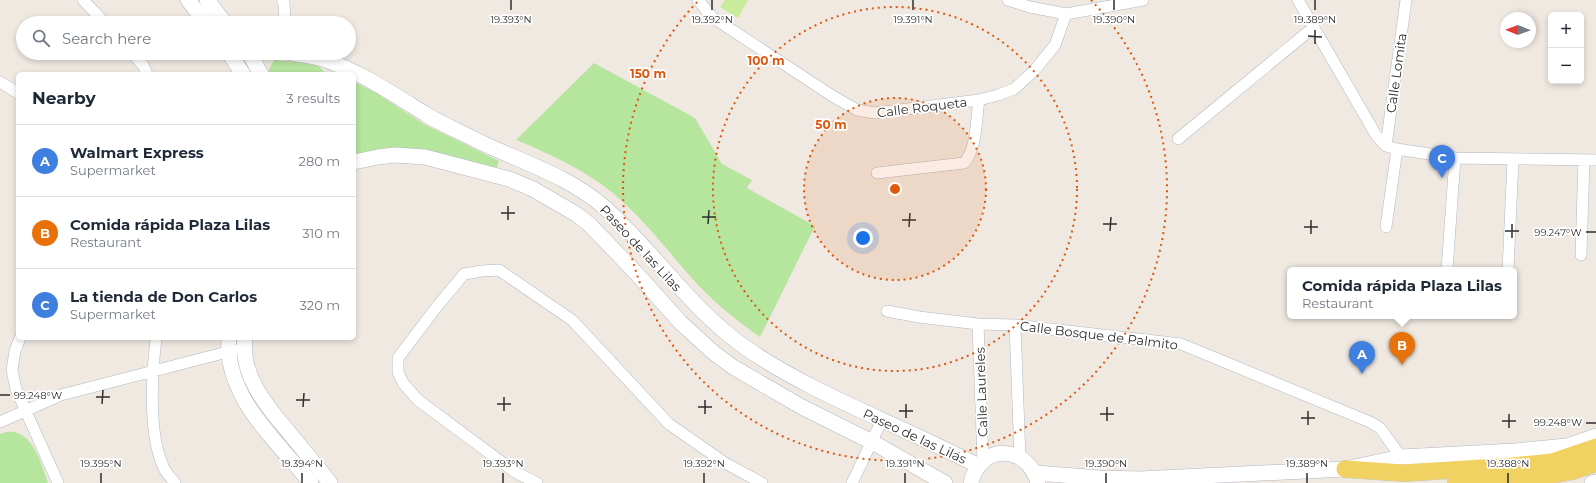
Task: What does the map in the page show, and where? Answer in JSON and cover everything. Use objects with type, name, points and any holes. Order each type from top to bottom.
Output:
[{"type":"main road","points":[[1345,469],[1404,473],[1512,466],[1552,462],[1596,448]]},
{"type":"main road","points":[[1456,483],[1552,475],[1573,471],[1596,463]]},
{"type":"street","points":[[83,0],[98,16]]},
{"type":"street","points":[[188,0],[201,16]]},
{"type":"street","points":[[207,0],[220,16]]},
{"type":"street","points":[[282,0],[284,2],[285,16]]},
{"type":"street","name":"Calle Roqueta","points":[[698,0],[712,17],[857,110],[875,113],[979,100],[998,96],[1014,89],[1034,71],[1055,45],[1066,14]]},
{"type":"street","points":[[1008,0],[1030,7],[1066,14],[1143,0]]},
{"type":"street","points":[[1298,0],[1376,135],[1386,146],[1455,158],[1596,160]]},
{"type":"street","name":"Calle Lomita","points":[[1386,146],[1406,0]]},
{"type":"street","points":[[1178,139],[1314,27]]},
{"type":"street","points":[[138,60],[146,72]]},
{"type":"street","points":[[234,60],[243,72]]},
{"type":"street","points":[[253,60],[260,72]]},
{"type":"street","points":[[323,60],[334,72]]},
{"type":"street","name":"Paseo de las Lilas","points":[[324,60],[352,72]]},
{"type":"street","name":"Paseo de las Lilas","points":[[356,74],[380,84],[429,116],[489,146],[531,164],[588,195],[604,206],[697,307],[746,348],[792,376],[849,406],[981,463]]},
{"type":"street","points":[[0,82],[16,93]]},
{"type":"street","points":[[876,173],[964,163],[970,157],[979,100]]},
{"type":"street","points":[[1386,227],[1397,149]]},
{"type":"street","name":"Paseo de las Lilas","points":[[356,162],[395,155],[425,157],[509,179],[533,189],[576,214],[589,224],[613,248],[681,323],[714,353],[733,367],[774,392],[872,442],[945,483]]},
{"type":"street","points":[[1447,267],[1455,158]]},
{"type":"street","points":[[1508,267],[1514,160]]},
{"type":"street","points":[[1580,255],[1584,160]]},
{"type":"street","points":[[536,483],[515,472],[418,400],[403,383],[398,372],[398,358],[464,274],[499,270],[572,320],[669,424],[725,463],[762,483]]},
{"type":"street","name":"Calle Bosque de Palmito","points":[[887,311],[919,317],[978,324],[1015,325],[1181,344],[1370,422],[1380,428],[1401,457]]},
{"type":"street","name":"Calle Laureles","points":[[978,324],[981,463]]},
{"type":"street","points":[[1015,325],[1020,457]]},
{"type":"street","points":[[19,340],[15,351],[12,370],[16,389],[58,483]]},
{"type":"street","points":[[156,340],[152,372],[156,440],[163,466],[175,483]]},
{"type":"street","points":[[0,422],[61,395],[152,372],[229,345],[244,343],[250,376],[262,400],[330,483]]},
{"type":"street","points":[[229,345],[236,381],[249,409],[311,483]]},
{"type":"street","points":[[852,483],[882,420]]},
{"type":"street","points":[[972,483],[973,476],[981,463],[991,456],[1001,454],[1011,454],[1020,457],[1029,464],[1037,478],[1140,479],[1345,469],[1401,457],[1515,451],[1566,446],[1596,436]]},
{"type":"street","points":[[1592,483],[1596,482]]},
{"type":"green space","points":[[725,0],[748,0],[738,18],[720,7]]},
{"type":"green space","points":[[274,60],[317,64],[324,72],[269,72]]},
{"type":"green space","points":[[594,63],[695,118],[722,164],[752,180],[747,188],[815,226],[760,337],[727,312],[704,291],[647,226],[614,194],[580,170],[516,140]]},
{"type":"green space","points":[[356,83],[376,93],[424,124],[499,161],[496,169],[356,156]]},
{"type":"green space","points":[[6,432],[23,436],[29,442],[39,457],[48,483],[0,483],[0,434]]},
{"type":"place","name":"La tienda de Don Carlos","points":[[1442,178]]},
{"type":"place","name":"Comida rápida Plaza Lilas","points":[[1402,365]]},
{"type":"place","name":"Walmart Express","points":[[1362,374]]}]
